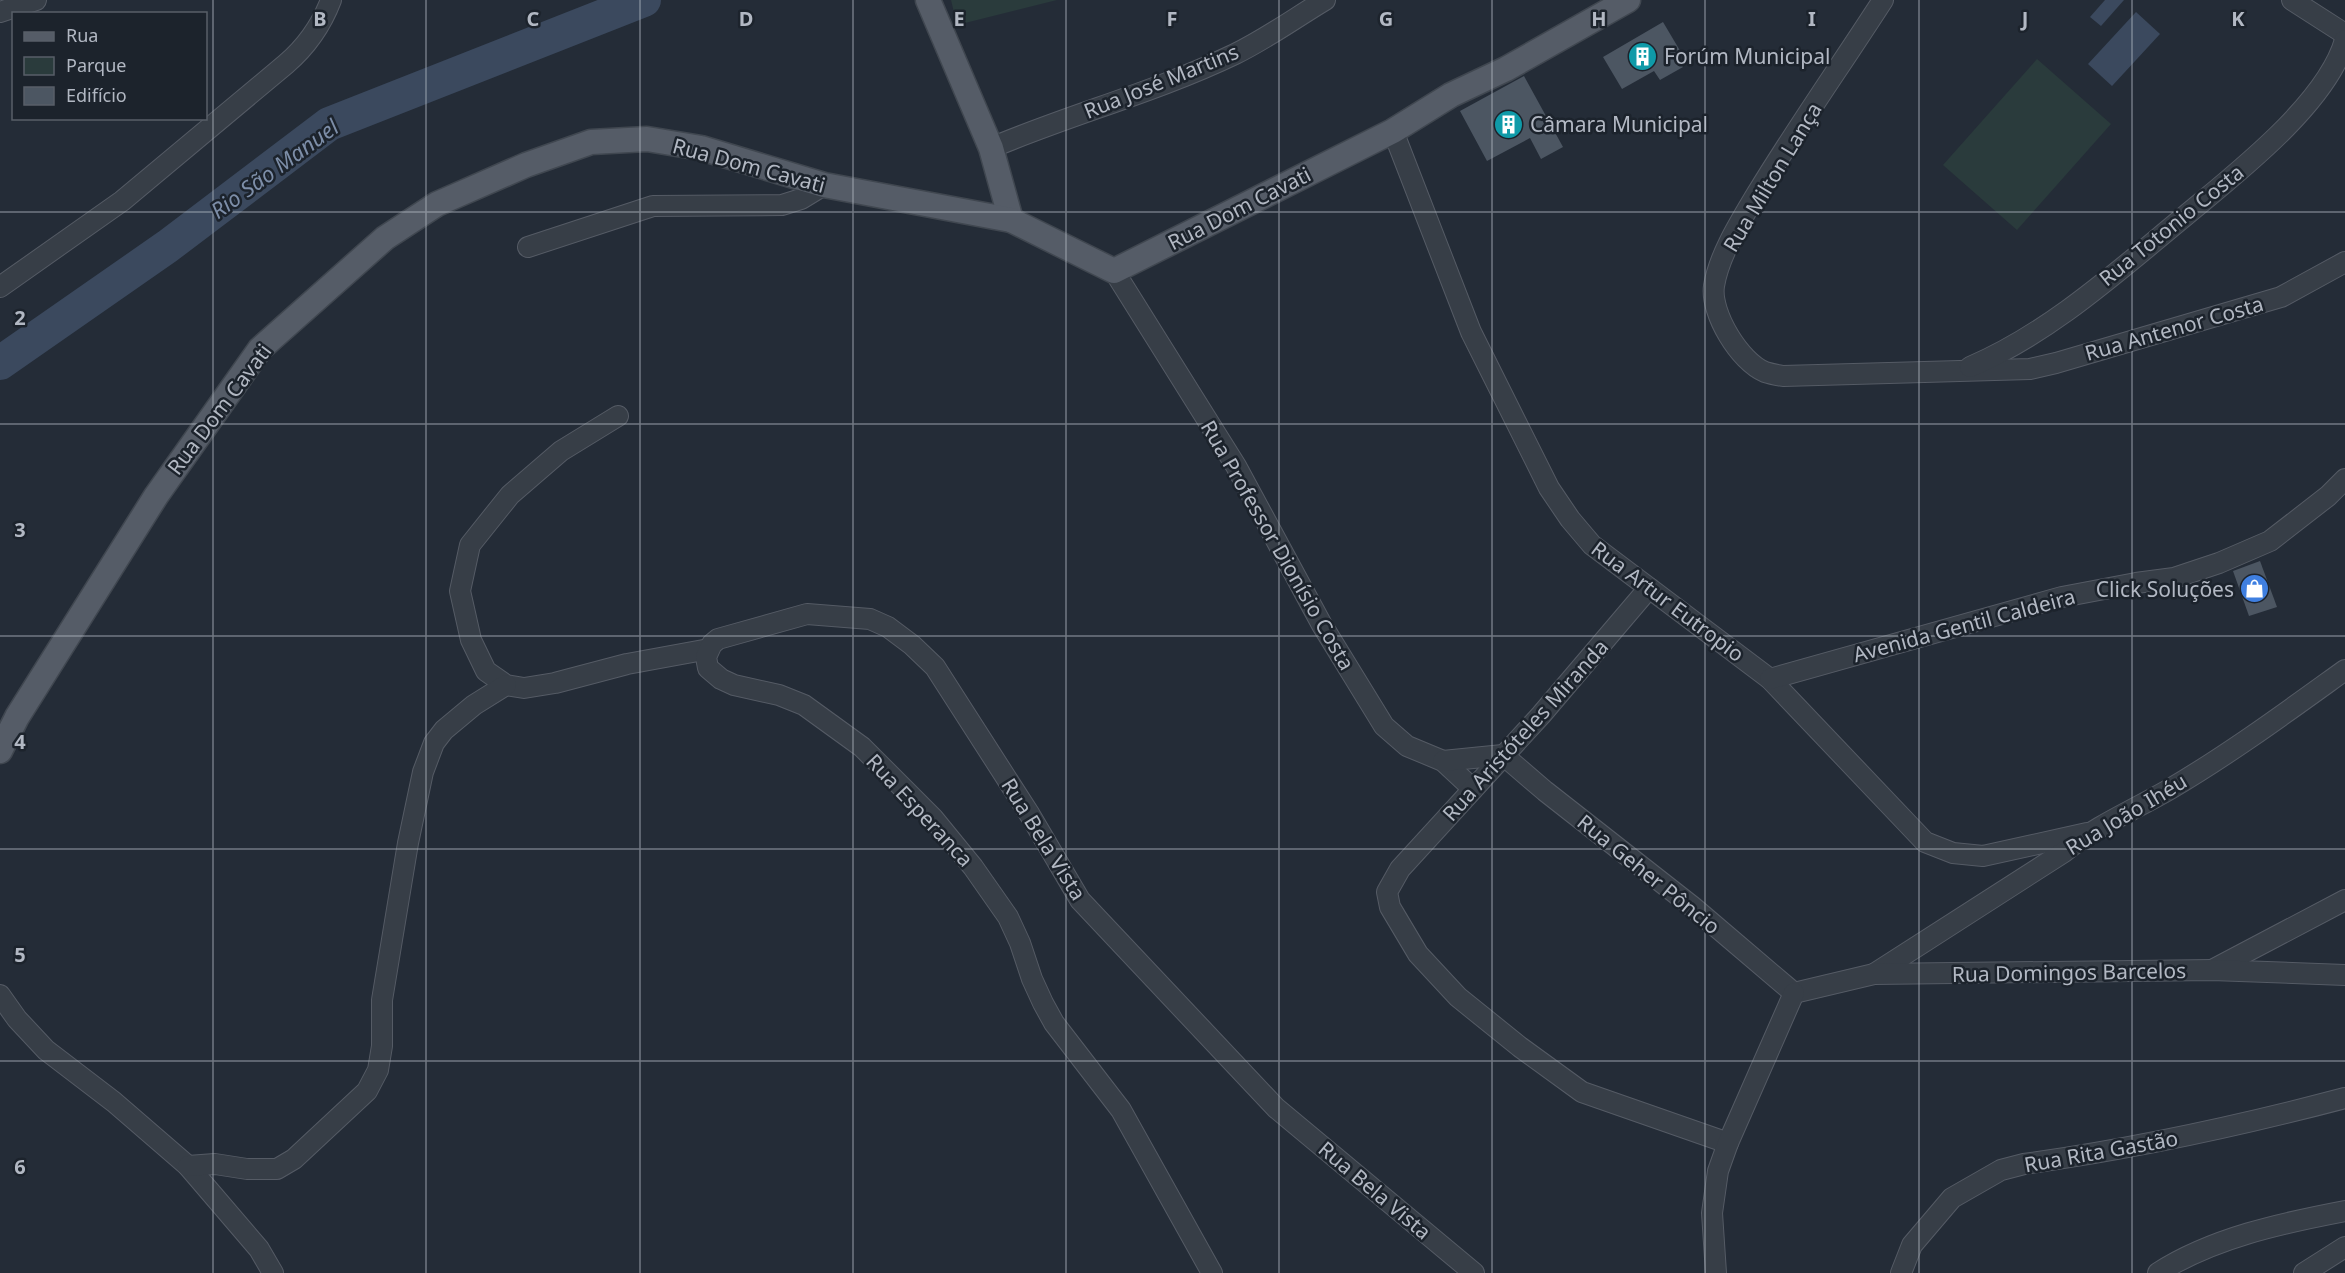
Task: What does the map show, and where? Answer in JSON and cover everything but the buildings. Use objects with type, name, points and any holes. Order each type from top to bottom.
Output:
[{"type":"main road","points":[[928,0],[991,148],[1011,220]]},
{"type":"main road","name":"Rua Dom Cavati","points":[[0,751],[17,717],[156,496],[260,349],[385,238],[437,204],[526,165],[591,142],[647,139],[701,148],[824,185],[1011,220],[1114,271],[1393,131],[1451,96],[1506,69],[1602,6],[1628,0]]},
{"type":"street","points":[[0,12],[36,0]]},
{"type":"street","points":[[0,287],[123,201],[298,54],[318,28],[331,0]]},
{"type":"street","name":"Rua José Martins","points":[[991,148],[1042,126],[1149,91],[1236,53],[1325,0]]},
{"type":"street","name":"Rua Milton Lança","points":[[1883,0],[1772,169],[1744,217],[1719,268],[1713,289],[1717,312],[1729,338],[1747,358],[1764,372],[1783,376],[1961,370],[1996,371]]},
{"type":"street","points":[[2292,0],[2345,34]]},
{"type":"street","name":"Rua Totonio Costa","points":[[1961,370],[1994,357],[2051,322],[2259,154],[2313,96],[2332,69],[2345,40]]},
{"type":"street","name":"Rua Artur Eutropio","points":[[1393,131],[1471,332],[1549,488],[1570,519],[1592,545],[1770,679],[1925,842],[1953,853],[1983,856],[2087,833]]},
{"type":"street","points":[[528,247],[653,206],[782,205],[801,199],[824,185]]},
{"type":"street","name":"Rua Antenor Costa","points":[[1996,371],[2030,369],[2056,363],[2281,297],[2344,264]]},
{"type":"street","name":"Rua Professor Dionísio Costa","points":[[1114,271],[1236,466],[1322,625],[1384,726],[1407,746],[1443,761],[1473,789]]},
{"type":"street","points":[[188,1166],[215,1164],[247,1169],[277,1169],[294,1159],[367,1091],[378,1070],[382,1046],[382,999],[408,843],[423,772],[434,743],[444,729],[474,705],[506,685],[486,671],[471,640],[460,591],[470,545],[510,495],[561,450],[618,416]]},
{"type":"street","name":"Avenida Gentil Caldeira","points":[[1770,679],[2062,597],[2175,578],[2197,571],[2270,541],[2328,496],[2345,479]]},
{"type":"street","name":"Rua Aristóteles Miranda","points":[[1649,588],[1541,716],[1400,869],[1387,892],[1390,907],[1418,954],[1458,997],[1536,1059],[1582,1092],[1728,1143]]},
{"type":"street","name":"Rua Bela Vista","points":[[506,685],[524,688],[555,683],[627,664],[708,657],[718,639],[807,614],[870,619],[888,627],[912,645],[934,667],[1030,815],[1080,900],[1276,1108],[1474,1273]]},
{"type":"street","name":"Rua Esperanca","points":[[708,657],[721,679],[734,685],[779,695],[804,705],[862,747],[933,818],[973,867],[1008,917],[1043,1004],[1054,1023],[1121,1110],[1212,1273]]},
{"type":"street","name":"Rua João Ihéu","points":[[1874,975],[2064,852],[2087,833],[2169,789],[2242,744],[2345,670]]},
{"type":"street","points":[[1443,761],[1503,755]]},
{"type":"street","name":"Rua Geher Pôncio","points":[[1503,755],[1545,791],[1693,907],[1794,993]]},
{"type":"street","points":[[2212,970],[2345,900]]},
{"type":"street","name":"Rua Domingos Barcelos","points":[[1794,993],[1874,975],[2212,970],[2345,975]]},
{"type":"street","points":[[1716,1273],[1712,1213],[1718,1171],[1794,993]]},
{"type":"street","points":[[0,995],[17,1019],[46,1050],[114,1102],[188,1166],[259,1249],[273,1273]]},
{"type":"street","name":"Rua Rita Gastão","points":[[1902,1273],[1912,1245],[1952,1198],[2001,1170],[2024,1164],[2160,1142],[2345,1098]]},
{"type":"street","points":[[2158,1273],[2182,1257],[2238,1238],[2308,1218],[2345,1211]]},
{"type":"street","points":[[2304,1273],[2345,1247]]},
{"type":"green space","points":[[951,0],[1057,0],[957,25]]},
{"type":"green space","points":[[2037,59],[2111,124],[2017,230],[1943,165]]},
{"type":"water","points":[[2105,0],[2124,0],[2101,26],[2090,17]]},
{"type":"water","points":[[2136,12],[2160,34],[2112,86],[2088,64]]},
{"type":"waterway","name":"Rio São Manuel","points":[[0,363],[168,246],[329,124],[644,0]]},
{"type":"place","name":"Forúm Municipal","points":[[1643,56]]},
{"type":"place","name":"Câmara Municipal","points":[[1509,124]]},
{"type":"place","name":"Click Soluções","points":[[2255,589]]}]
